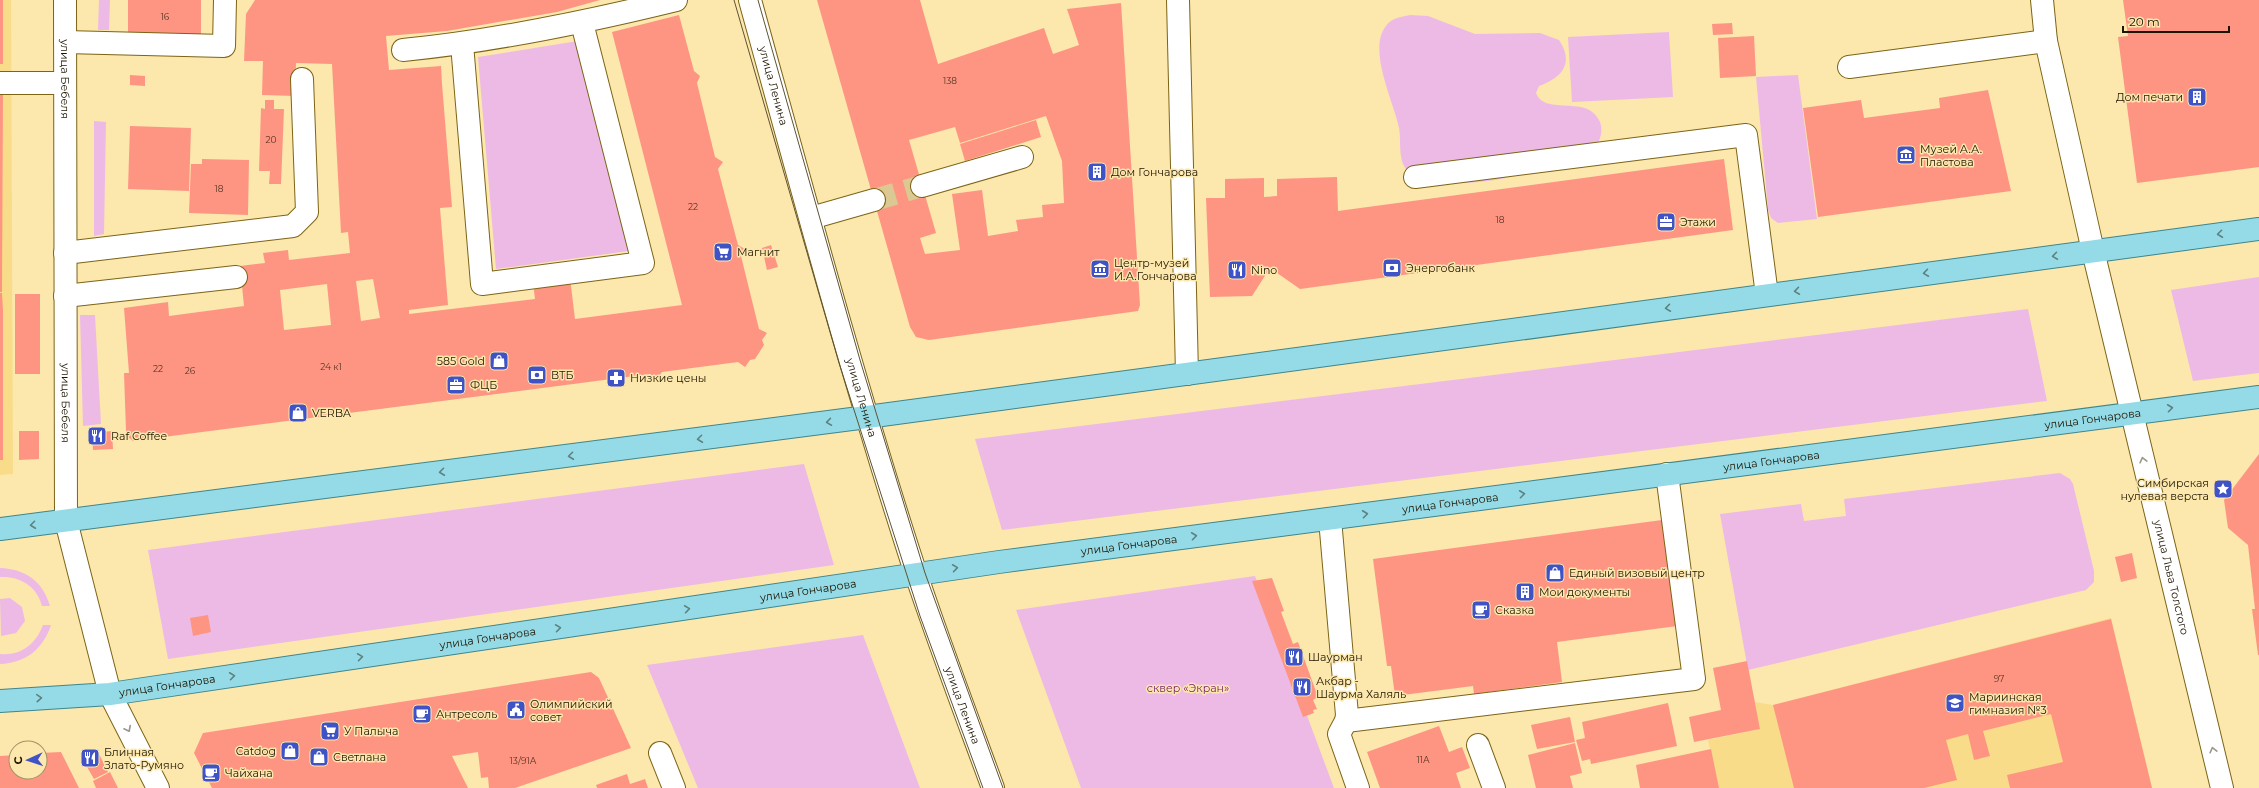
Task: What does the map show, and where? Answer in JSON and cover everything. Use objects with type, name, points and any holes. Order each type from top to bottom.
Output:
[{"type":"main road","points":[[0,529],[868,417],[2259,229]]},
{"type":"main road","name":"улица Гончарова","points":[[0,701],[110,694],[916,574],[2259,397]]},
{"type":"street","name":"улица Бебеля","points":[[65,0],[66,521],[110,694],[158,788]]},
{"type":"street","points":[[65,42],[224,46],[225,0]]},
{"type":"street","points":[[403,50],[462,44],[582,23],[676,0]]},
{"type":"street","name":"улица Ленина","points":[[750,0],[868,417],[916,574],[994,788]]},
{"type":"street","points":[[1178,0],[1187,374]]},
{"type":"street","name":"улица Льва Толстого","points":[[2042,0],[2046,41],[2093,251],[2222,788]]},
{"type":"street","points":[[462,44],[482,284],[643,263],[582,23]]},
{"type":"street","points":[[1849,67],[2046,41]]},
{"type":"street","points":[[65,253],[293,226],[307,212],[302,79]]},
{"type":"street","points":[[0,83],[64,83]]},
{"type":"street","points":[[1415,176],[1746,135],[1767,295]]},
{"type":"street","points":[[922,186],[1022,157]]},
{"type":"street","points":[[811,218],[874,200]]},
{"type":"street","points":[[65,296],[236,277]]},
{"type":"street","points":[[1346,721],[1694,679],[1667,474]]},
{"type":"street","points":[[1330,519],[1346,721],[1339,734],[1358,788]]},
{"type":"street","points":[[1478,745],[1494,788]]},
{"type":"street","points":[[660,753],[674,788]]},
{"type":"shaded area","points":[[0,0],[11,0],[13,474],[0,475]]},
{"type":"shaded area","name":"Мариинская гимназия №3","points":[[2111,618],[2152,788],[1719,788],[1708,740],[1760,729],[1755,702],[1773,705]]},
{"type":"green space","points":[[99,0],[110,0],[109,30],[98,30]]},
{"type":"green space","points":[[1410,15],[1428,16],[1475,34],[1540,33],[1559,40],[1564,49],[1566,63],[1554,79],[1539,86],[1536,93],[1541,100],[1548,104],[1577,106],[1594,113],[1600,122],[1601,128],[1597,145],[1538,169],[1497,180],[1455,183],[1423,179],[1413,175],[1404,166],[1402,160],[1399,128],[1380,62],[1379,48],[1381,36],[1388,23],[1396,18]]},
{"type":"green space","points":[[1669,32],[1673,97],[1572,102],[1568,37]]},
{"type":"green space","points":[[578,41],[629,251],[496,269],[478,57]]},
{"type":"green space","points":[[1798,75],[1817,219],[1778,223],[1771,218],[1768,209],[1756,77]]},
{"type":"green space","points":[[94,121],[106,122],[104,234],[94,236]]},
{"type":"green space","points":[[2259,277],[2259,373],[2193,381],[2171,290]]},
{"type":"green space","points":[[2028,309],[2047,401],[1002,530],[975,439]]},
{"type":"green space","points":[[80,315],[95,315],[101,424],[83,426]]},
{"type":"green space","points":[[804,464],[834,565],[168,659],[148,550]]},
{"type":"green space","points":[[2060,473],[2070,479],[2073,484],[2094,571],[2094,582],[2086,590],[1748,670],[1720,514],[1801,504],[1804,521],[1846,516],[1844,499]]},
{"type":"green space","points":[[0,568],[17,571],[32,578],[43,590],[50,606],[42,606],[40,599],[32,588],[21,580],[0,577]]},
{"type":"green space","name":"сквер «Экран»","points":[[1255,576],[1334,788],[1081,788],[1016,610]]},
{"type":"green space","points":[[10,598],[22,607],[25,621],[16,633],[1,636],[0,599]]},
{"type":"green space","points":[[43,625],[51,625],[48,634],[38,648],[25,658],[18,661],[0,664],[0,654],[15,653],[27,647],[36,638]]},
{"type":"green space","points":[[863,635],[920,788],[698,788],[647,665]]},
{"type":"building","points":[[0,0],[3,0],[3,64],[0,64]]},
{"type":"building","points":[[128,0],[201,0],[201,36],[128,35]]},
{"type":"building","points":[[255,0],[600,0],[557,12],[447,31],[386,36],[389,70],[441,66],[452,207],[440,208],[448,305],[409,310],[409,314],[535,299],[533,283],[570,278],[575,319],[682,305],[612,32],[679,15],[694,71],[700,76],[697,83],[715,157],[723,162],[718,169],[738,245],[745,249],[741,256],[759,329],[767,333],[762,340],[764,345],[755,359],[750,360],[745,367],[738,362],[662,372],[657,379],[650,374],[133,441],[127,436],[126,431],[124,373],[129,373],[124,308],[168,302],[169,316],[244,306],[240,266],[265,263],[263,253],[288,250],[289,260],[350,253],[348,232],[341,233],[332,64],[296,63],[295,96],[262,95],[263,61],[244,61],[246,14]],"holes":[[[373,279],[380,318],[361,321],[356,281]],[[327,284],[331,325],[284,330],[280,290]]]},
{"type":"building","points":[[817,0],[920,0],[938,64],[1044,28],[1053,54],[1079,45],[1067,9],[1121,3],[1140,305],[1138,311],[929,340],[916,337],[910,327]],"holes":[[[1046,116],[1062,161],[1064,203],[1042,205],[1043,217],[1016,220],[1018,231],[988,236],[982,190],[952,194],[960,250],[925,254],[920,238],[936,233],[909,140],[955,127],[960,143]]]},
{"type":"building","name":"Дом печати","points":[[2123,0],[2259,0],[2259,167],[2137,183],[2118,37],[2128,36]]},
{"type":"building","points":[[1732,23],[1733,34],[1713,35],[1712,24]]},
{"type":"building","points":[[1754,36],[1756,76],[1720,78],[1718,38]]},
{"type":"building","points":[[130,75],[145,76],[145,86],[130,85]]},
{"type":"building","name":"Музей А.А. Пластова","points":[[1988,90],[2011,191],[1818,217],[1803,108],[1861,100],[1864,118],[1940,108],[1939,98]]},
{"type":"building","points":[[0,92],[3,92],[2,292],[0,292]]},
{"type":"building","points":[[265,100],[274,100],[274,109],[284,109],[281,184],[269,184],[270,171],[259,171],[261,108],[265,109]]},
{"type":"building","points":[[1036,120],[1041,137],[965,161],[960,144]]},
{"type":"building","points":[[130,126],[191,128],[189,191],[128,189]]},
{"type":"building","points":[[202,159],[249,160],[248,215],[189,213],[191,164],[202,164]]},
{"type":"building","points":[[1724,159],[1733,230],[1300,289],[1270,268],[1252,296],[1210,297],[1206,198],[1225,198],[1225,179],[1264,178],[1264,197],[1277,196],[1277,179],[1337,177],[1338,211]]},
{"type":"building","points":[[771,245],[778,267],[767,270],[762,248]]},
{"type":"building","points":[[0,293],[2,293],[3,311],[3,460],[0,460]]},
{"type":"building","points":[[15,294],[40,294],[40,374],[15,374]]},
{"type":"building","points":[[19,431],[39,431],[39,459],[19,460]]},
{"type":"building","points":[[112,431],[113,449],[93,450],[92,433]]},
{"type":"building","points":[[2259,454],[2258,655],[2252,609],[2255,609],[2248,545],[2228,528],[2224,500]]},
{"type":"building","name":"Мои документы","points":[[1662,520],[1677,626],[1557,642],[1562,682],[1474,694],[1473,686],[1395,696],[1391,666],[1387,666],[1373,559]]},
{"type":"building","points":[[2132,553],[2137,578],[2121,582],[2115,557]]},
{"type":"building","points":[[1272,578],[1284,611],[1281,612],[1293,644],[1298,642],[1318,697],[1313,700],[1317,709],[1313,710],[1314,713],[1303,717],[1252,581]]},
{"type":"building","points":[[208,615],[211,632],[193,636],[190,618]]},
{"type":"building","name":"Мариинская гимназия №3","points":[[2111,619],[2152,788],[2010,788],[2007,775],[2063,762],[2051,714],[1983,731],[1990,756],[1974,760],[1968,734],[1946,740],[1957,780],[1924,788],[1794,788],[1773,705]]},
{"type":"building","points":[[1747,661],[1760,729],[1694,742],[1689,717],[1721,710],[1713,668]]},
{"type":"building","points":[[591,672],[599,678],[631,748],[515,788],[489,788],[488,777],[481,778],[478,752],[452,756],[468,788],[212,788],[194,753],[203,733]]},
{"type":"building","points":[[1668,703],[1677,746],[1591,764],[1590,759],[1582,761],[1576,740],[1585,738],[1582,722]]},
{"type":"building","points":[[1570,717],[1575,742],[1537,749],[1531,725]]},
{"type":"building","points":[[1439,726],[1449,752],[1462,747],[1470,768],[1456,773],[1461,788],[1380,788],[1367,752]]},
{"type":"building","points":[[1575,743],[1582,773],[1570,776],[1573,788],[1536,788],[1528,755]]},
{"type":"building","points":[[1711,749],[1719,788],[1640,788],[1636,765]]},
{"type":"building","points":[[61,752],[79,788],[0,788],[0,756],[8,756],[8,780],[48,780],[48,753]]},
{"type":"building","points":[[98,752],[108,772],[94,779],[83,760]]},
{"type":"building","points":[[110,772],[118,788],[96,788],[93,781]]},
{"type":"building","points":[[627,774],[630,784],[645,779],[648,788],[597,788],[596,785]]},
{"type":"tunnel","points":[[874,200],[922,186]]},
{"type":"tram line","points":[[734,0],[839,363],[920,616],[983,788]]},
{"type":"tram line","points":[[758,0],[860,360],[925,573],[1003,788]]},
{"type":"place","name":"Дом печати","points":[[2197,97]]},
{"type":"place","name":"Музей А.А. Пластова","points":[[1906,155]]},
{"type":"place","name":"Дом Гончарова","points":[[1097,172]]},
{"type":"place","name":"Этажи","points":[[1666,222]]},
{"type":"place","name":"Магнит","points":[[723,252]]},
{"type":"place","name":"Энергобанк","points":[[1392,268]]},
{"type":"place","name":"Центр-музей И.А.Гончарова","points":[[1100,269]]},
{"type":"place","name":"Nino","points":[[1237,270]]},
{"type":"place","name":"585 Gold","points":[[499,361]]},
{"type":"place","name":"ВТБ","points":[[537,375]]},
{"type":"place","name":"Низкие цены","points":[[616,378]]},
{"type":"place","name":"ФЦБ","points":[[456,385]]},
{"type":"place","name":"VERBA","points":[[298,413]]},
{"type":"place","name":"Raf Coffee","points":[[97,436]]},
{"type":"place","name":"Симбирская нулевая верста","points":[[2223,489]]},
{"type":"place","name":"Единый визовый центр","points":[[1555,573]]},
{"type":"place","name":"Мои документы","points":[[1525,592]]},
{"type":"place","name":"Сказка","points":[[1481,610]]},
{"type":"place","name":"Шаурман","points":[[1294,657]]},
{"type":"place","name":"Акбар - Шаурма Халяль","points":[[1302,687]]},
{"type":"place","name":"Мариинская гимназия №3","points":[[1955,703]]},
{"type":"place","name":"Олимпийский совет","points":[[516,710]]},
{"type":"place","name":"Антресоль","points":[[422,714]]},
{"type":"place","name":"У Палыча","points":[[330,731]]},
{"type":"place","name":"Catdog","points":[[290,751]]},
{"type":"place","name":"Светлана","points":[[319,757]]},
{"type":"place","name":"Блинная Злато-Румяно","points":[[90,758]]},
{"type":"place","name":"Чайхана","points":[[211,773]]}]
